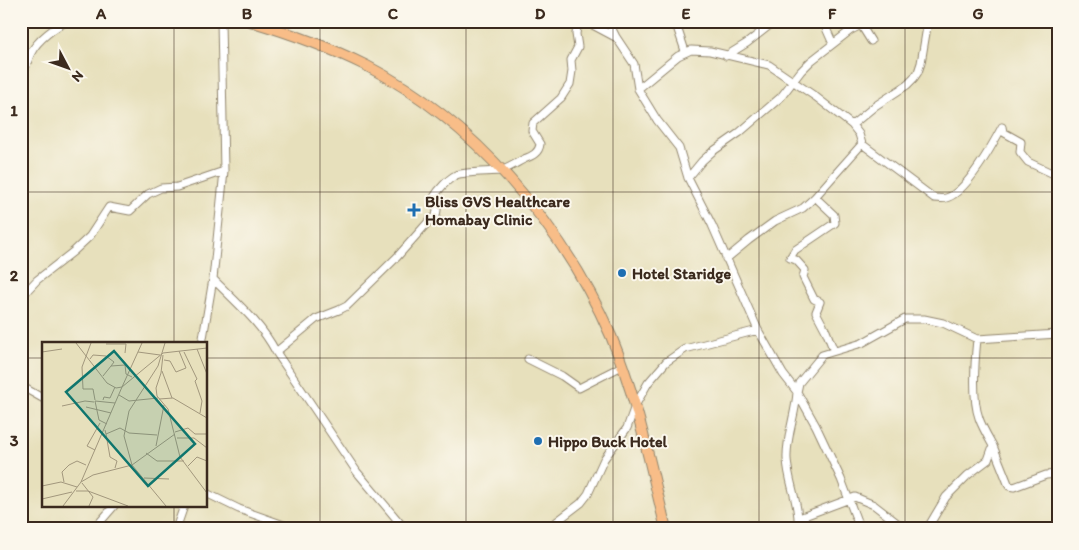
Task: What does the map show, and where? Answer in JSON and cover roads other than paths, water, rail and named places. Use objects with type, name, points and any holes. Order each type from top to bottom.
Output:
[{"type":"highway","points":[[250,21],[288,32],[336,52],[388,78],[430,106],[502,170],[546,222],[566,251],[598,309],[622,366],[635,406],[666,529]]},
{"type":"street","points":[[21,76],[34,49],[54,30],[68,21]]},
{"type":"street","points":[[202,342],[213,279],[224,171],[221,21]]},
{"type":"street","points":[[276,352],[316,318],[347,306],[397,257],[429,221],[436,216],[437,210],[434,197],[450,179],[464,173],[477,174],[502,170],[533,156],[538,151],[540,144],[532,131],[533,123],[561,98],[570,84],[572,60],[578,47],[576,34],[578,21]]},
{"type":"street","points":[[585,21],[616,37]]},
{"type":"street","points":[[608,21],[634,64],[638,89],[657,120],[679,148],[688,178],[712,225],[758,330],[816,426],[860,529]]},
{"type":"street","points":[[675,21],[685,51]]},
{"type":"street","points":[[726,56],[747,43],[775,21]]},
{"type":"street","points":[[821,21],[833,44]]},
{"type":"street","points":[[852,125],[875,106],[907,85],[918,72],[928,21]]},
{"type":"street","points":[[688,178],[702,161],[760,116],[781,97],[811,61],[851,30],[861,25],[871,41]]},
{"type":"street","points":[[638,89],[658,70],[685,51],[696,49],[769,66],[816,97],[852,125],[859,134],[862,144],[934,198],[947,198],[955,194],[963,186],[992,146],[1002,126],[1003,132],[1021,142],[1020,152],[1028,162],[1058,176]]},
{"type":"street","points":[[726,259],[775,221],[803,208],[862,144]]},
{"type":"street","points":[[21,297],[37,280],[90,236],[109,207],[130,211],[148,194],[161,188],[177,188],[224,171]]},
{"type":"street","points":[[815,197],[834,215],[834,223],[795,250],[790,258],[796,260],[805,270],[803,278],[814,299],[820,302],[816,312],[834,350]]},
{"type":"street","points":[[213,279],[245,310],[268,338],[357,472],[405,529]]},
{"type":"street","points":[[798,529],[799,518],[787,459],[789,440],[797,404],[799,383],[822,355],[862,343],[905,319],[924,319],[943,323],[977,339],[1058,334]]},
{"type":"street","points":[[548,529],[581,503],[588,494],[604,460],[627,428],[635,406],[648,383],[666,362],[681,351],[758,330]]},
{"type":"street","points":[[977,339],[975,369],[977,411],[1010,486],[1014,487],[1046,475],[1058,474]]},
{"type":"street","points":[[528,360],[562,376],[579,388],[622,366]]},
{"type":"street","points":[[21,386],[42,398]]},
{"type":"street","points":[[927,529],[946,497],[968,475],[988,460],[993,446]]},
{"type":"street","points":[[208,494],[239,509],[295,529]]},
{"type":"street","points":[[799,518],[855,497],[874,505],[905,529]]},
{"type":"street","points":[[94,529],[112,508]]},
{"type":"street","points":[[176,529],[183,508]]},
{"type":"place","name":"Bliss GVS Healthcare Homabay Clinic","points":[[414,210]]},
{"type":"place","name":"Hotel Staridge","points":[[622,273]]},
{"type":"place","name":"Hippo Buck Hotel","points":[[538,441]]}]
